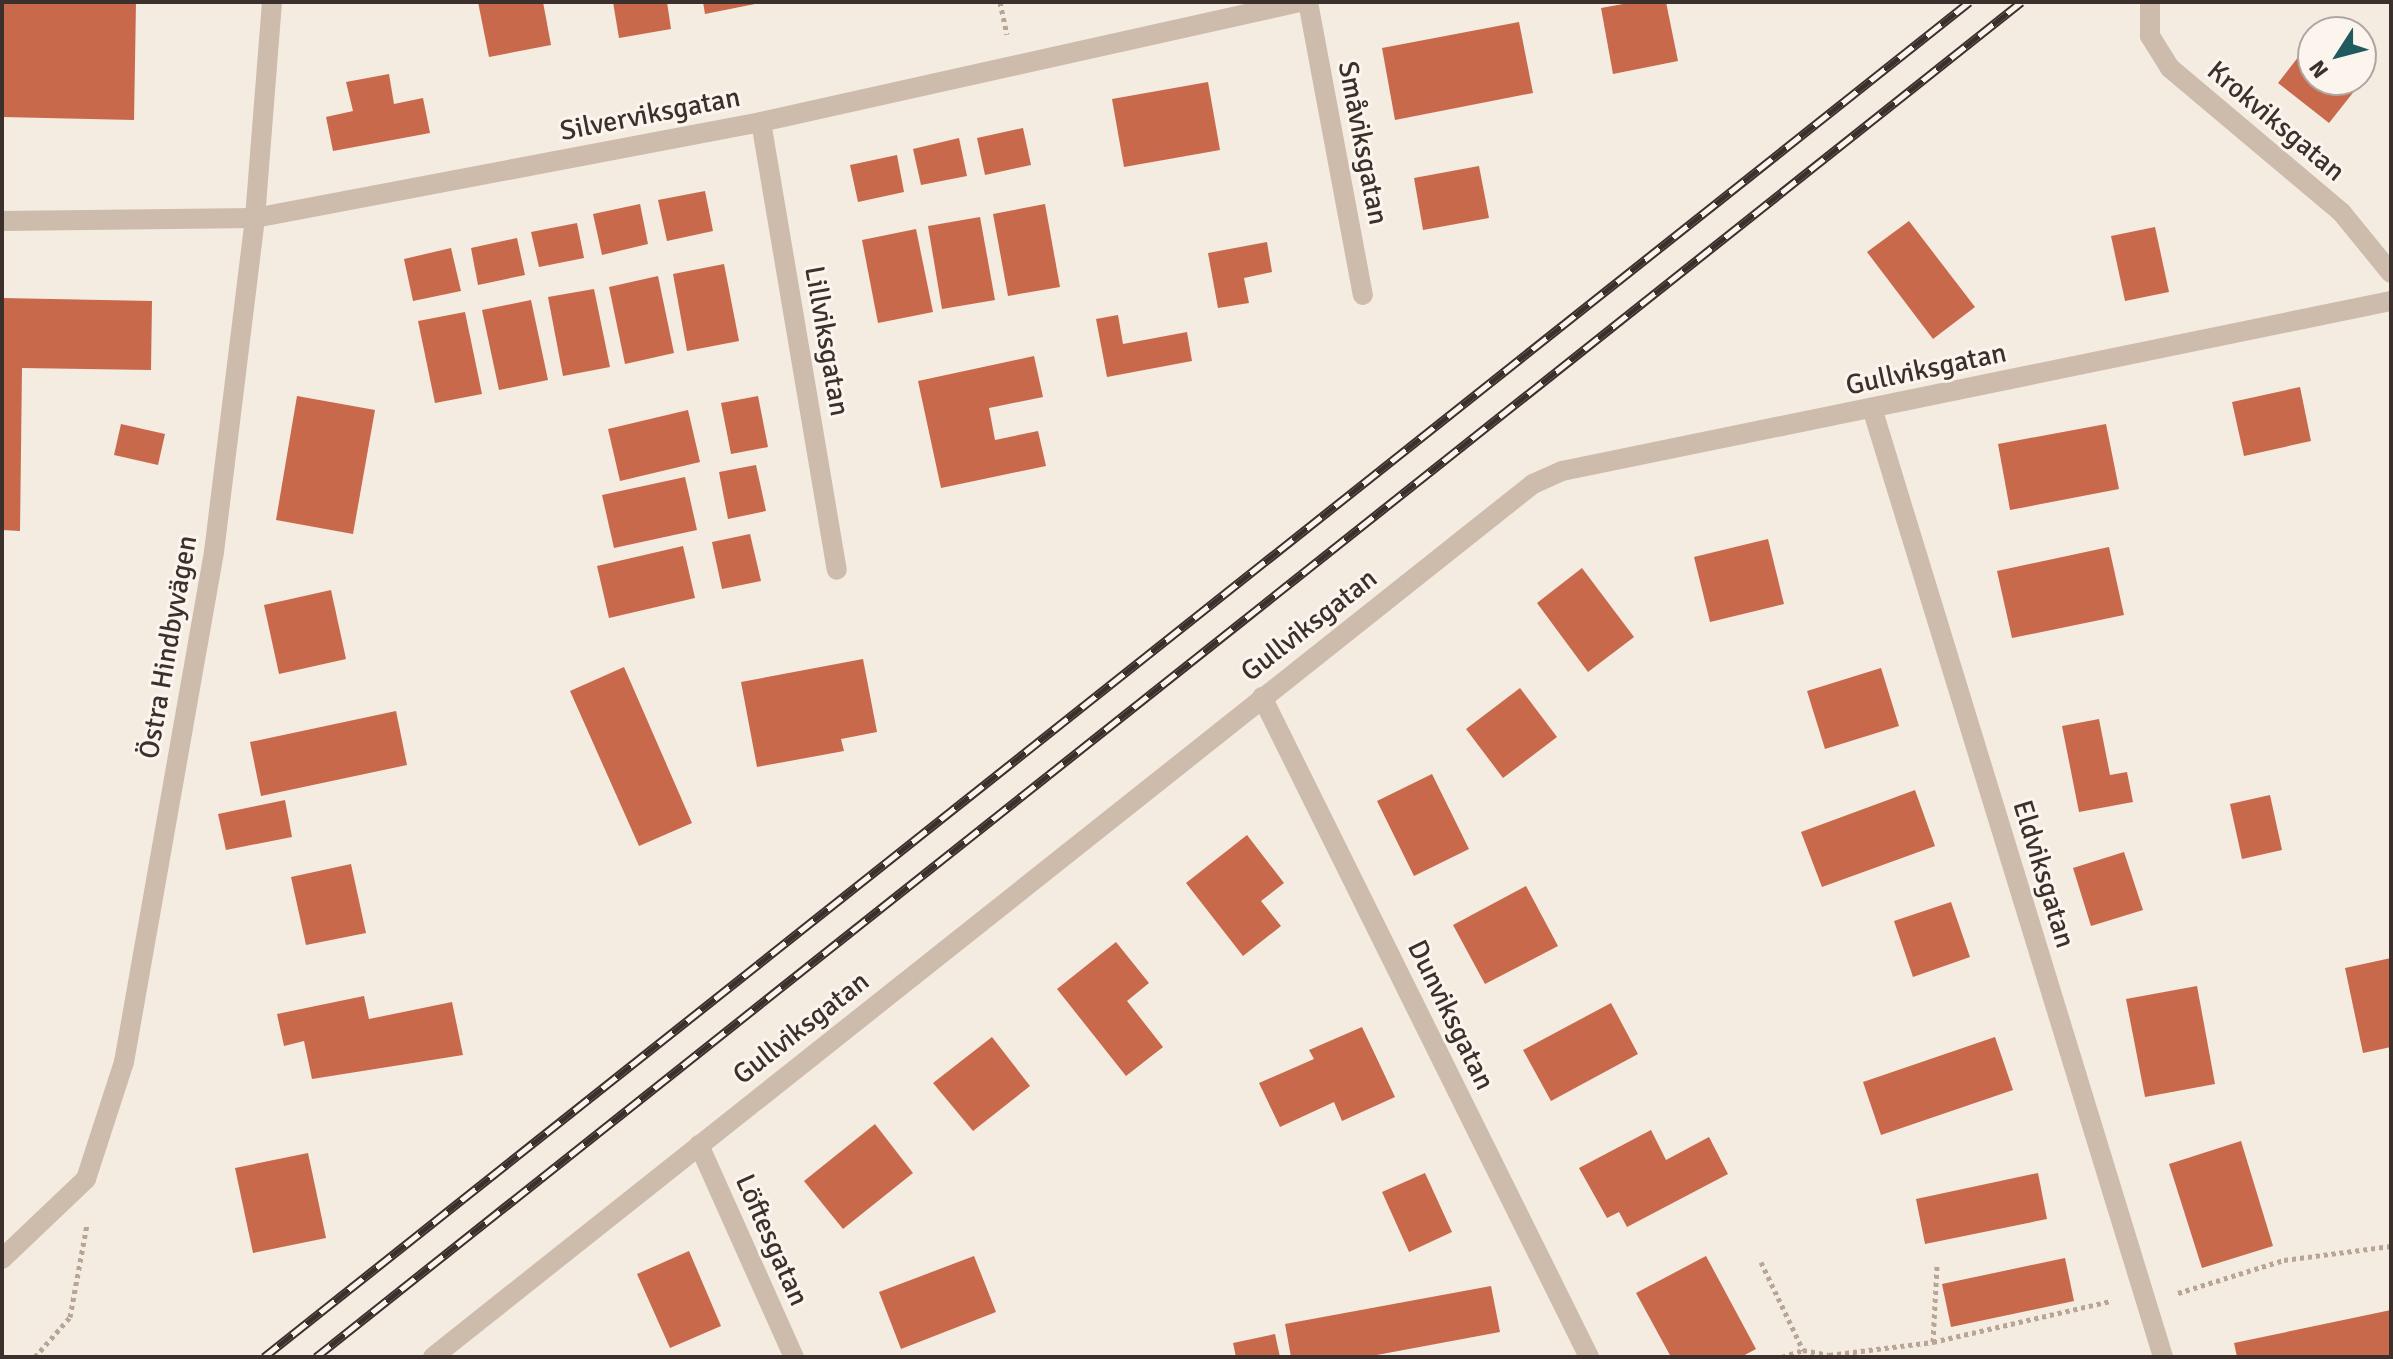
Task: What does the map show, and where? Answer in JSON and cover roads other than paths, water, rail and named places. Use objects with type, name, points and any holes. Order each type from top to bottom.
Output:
[{"type":"street","name":"Östra Hindbyvägen","points":[[2,1259],[86,1179],[124,1062],[211,568],[255,218],[272,2]]},
{"type":"street","name":"Silverviksgatan","points":[[2,221],[255,218],[761,122],[1300,2]]},
{"type":"street","name":"Småviksgatan","points":[[1308,2],[1363,295]]},
{"type":"street","name":"Krokviksgatan","points":[[2150,2],[2150,36],[2170,68],[2342,213],[2391,273]]},
{"type":"street","name":"Lillviksgatan","points":[[761,122],[837,570]]},
{"type":"street","name":"Gullviksgatan","points":[[433,1357],[1533,484],[1562,471],[2391,301]]},
{"type":"street","name":"Eldviksgatan","points":[[1872,408],[2163,1357]]},
{"type":"street","name":"Dunviksgatan","points":[[1262,697],[1589,1357]]},
{"type":"street","name":"Löftesgatan","points":[[699,1145],[794,1357]]},
{"type":"railway","points":[[264,1357],[1969,2]]},
{"type":"railway","points":[[316,1357],[2021,2]]}]
